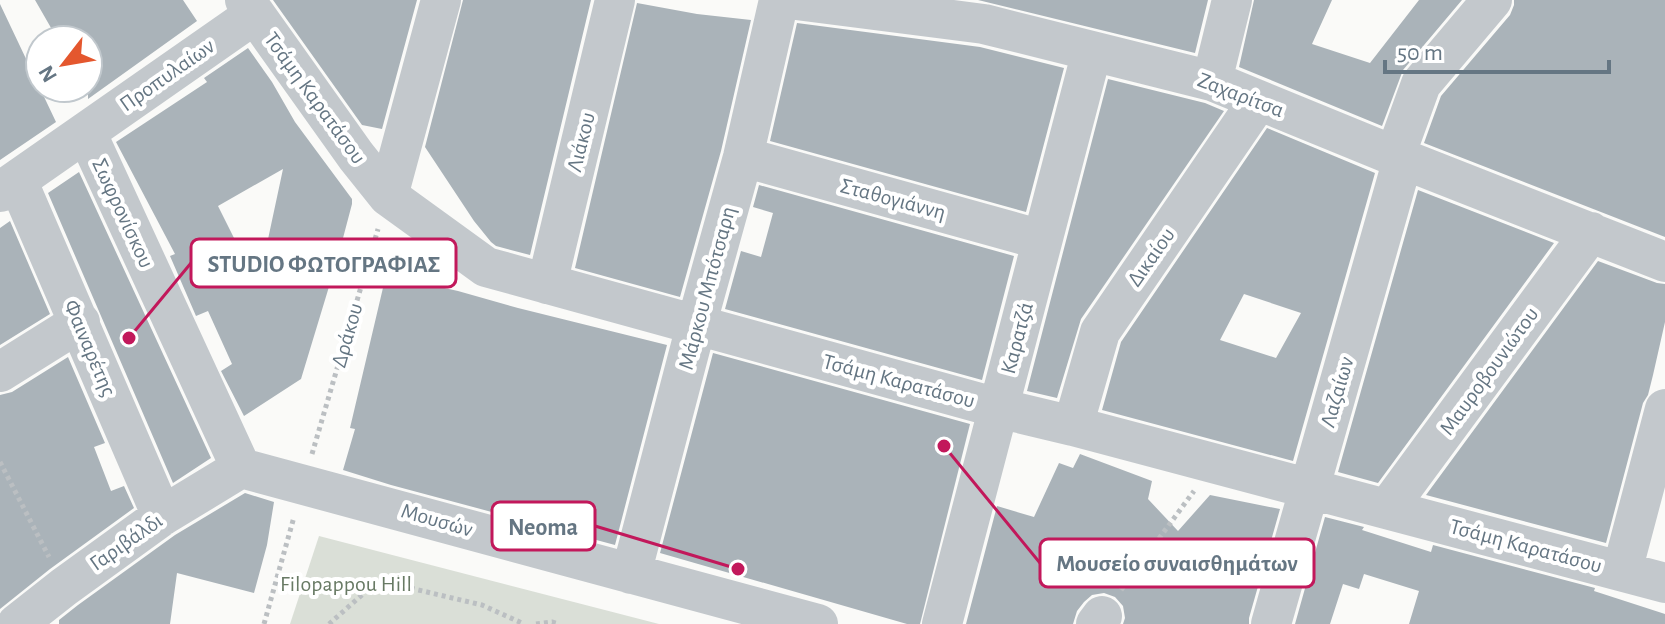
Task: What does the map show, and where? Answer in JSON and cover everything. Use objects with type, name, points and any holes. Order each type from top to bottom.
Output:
[{"type":"street","points":[[388,196],[441,0]]},
{"type":"street","name":"Λιάκου","points":[[547,284],[615,0]]},
{"type":"street","name":"Μάρκου Μπότσαρη","points":[[631,574],[743,157],[779,0]]},
{"type":"street","name":"Ζαχαρίτσα","points":[[796,0],[987,12],[1092,51],[1212,81],[1665,262]]},
{"type":"street","points":[[1212,81],[1232,0]]},
{"type":"street","name":"Λαζαίων","points":[[1271,624],[1421,84],[1492,0]]},
{"type":"street","name":"Τσάμη Καρατάσου","points":[[250,7],[388,196],[486,267],[998,408],[1665,583]]},
{"type":"street","name":"Προπυλαίων","points":[[8,186],[86,132],[250,7]]},
{"type":"street","name":"Καρατζά","points":[[942,624],[1092,51]]},
{"type":"street","name":"Δικαίου","points":[[1073,426],[1100,332],[1258,101]]},
{"type":"street","name":"Σωφρονίσκου","points":[[86,132],[241,468]]},
{"type":"street","name":"Σταθογιάννη","points":[[743,157],[1042,240]]},
{"type":"street","name":"Φαιναρέτης","points":[[8,186],[80,322],[162,516]]},
{"type":"street","name":"Μαυροβουνιώτου","points":[[1387,509],[1591,232]]},
{"type":"street","points":[[0,372],[80,322]]},
{"type":"street","points":[[1622,571],[1665,409]]},
{"type":"street","name":"Μουσών","points":[[241,468],[818,624]]},
{"type":"street","name":"Γαριβάλδι","points":[[17,624],[162,516],[241,468]]},
{"type":"path","name":"Δράκου","points":[[264,624],[388,196]]},
{"type":"path","points":[[0,462],[64,587]]},
{"type":"path","points":[[1137,568],[1214,464]]},
{"type":"path","points":[[329,624],[372,586],[410,588],[482,605],[524,624]]},
{"type":"path","points":[[536,624],[559,624]]},
{"type":"green space","name":"Filopappou Hill","points":[[319,536],[659,624],[290,624]]},
{"type":"building","points":[[35,0],[183,0],[197,21],[104,88],[104,24],[49,24]]},
{"type":"building","points":[[273,0],[417,0],[382,129],[362,125]]},
{"type":"building","points":[[463,0],[591,0],[530,255],[491,242],[425,147]]},
{"type":"building","points":[[978,0],[1208,0],[1195,53]]},
{"type":"building","points":[[1254,0],[1332,0],[1312,44],[1370,63],[1419,0],[1462,0],[1403,70],[1382,126],[1239,67]]},
{"type":"building","points":[[1514,0],[1665,0],[1665,237],[1424,143],[1441,96],[1510,15]]},
{"type":"building","points":[[637,3],[751,20],[721,151],[680,297],[575,268]]},
{"type":"building","points":[[0,4],[24,55],[24,104],[47,104],[56,122],[0,160]]},
{"type":"building","points":[[797,23],[980,47],[1064,68],[1026,212],[770,141]]},
{"type":"building","points":[[248,48],[295,122],[352,199],[301,379],[244,416],[221,371],[232,364],[208,311],[196,316],[170,256],[175,254],[116,142],[207,82],[204,78]],"holes":[[[283,169],[258,286],[218,206]]]},
{"type":"building","points":[[1108,79],[1205,103],[1224,111],[1081,319],[1057,398],[1027,391]]},
{"type":"building","points":[[1267,128],[1375,173],[1293,461],[1102,410],[1121,342]],"holes":[[[1244,294],[1301,313],[1276,358],[1220,340]]]},
{"type":"building","points":[[79,172],[211,458],[173,483],[48,193]]},
{"type":"building","points":[[759,185],[1014,256],[982,380],[725,309],[741,251],[761,257],[773,213],[753,207]]},
{"type":"building","points":[[1418,190],[1554,243],[1378,483],[1338,472]]},
{"type":"building","points":[[10,221],[50,314],[0,345],[0,228]]},
{"type":"building","points":[[1598,261],[1665,284],[1665,322],[1653,375],[1606,543],[1426,495]]},
{"type":"building","points":[[386,275],[667,345],[615,545],[343,470],[355,429],[350,428]]},
{"type":"building","points":[[713,353],[970,424],[920,624],[907,624],[660,553]]},
{"type":"building","points":[[68,357],[105,443],[94,447],[111,491],[124,486],[134,508],[0,609],[0,395],[12,392]]},
{"type":"building","points":[[1080,454],[1152,481],[1148,499],[1178,531],[1210,495],[1280,509],[1249,624],[1123,624],[1123,606],[1115,597],[1104,593],[1092,595],[1084,602],[1073,624],[966,624],[997,506],[1034,517],[1059,463],[1073,468]]},
{"type":"building","points":[[245,493],[274,502],[254,593],[177,573],[170,624],[59,624],[59,620],[78,605],[175,535]]},
{"type":"building","points":[[1325,517],[1364,527],[1362,530],[1431,552],[1433,545],[1595,588],[1594,591],[1665,614],[1665,624],[1409,624],[1419,591],[1364,574],[1359,589],[1343,584],[1330,624],[1295,624]]},
{"type":"place","name":"STUDIO ΦΩΤΟΓΡΑΦΙΑΣ","points":[[129,338]]},
{"type":"place","name":"Μουσείο συναισθημάτων","points":[[944,446]]},
{"type":"place","name":"Neoma","points":[[738,569]]}]
